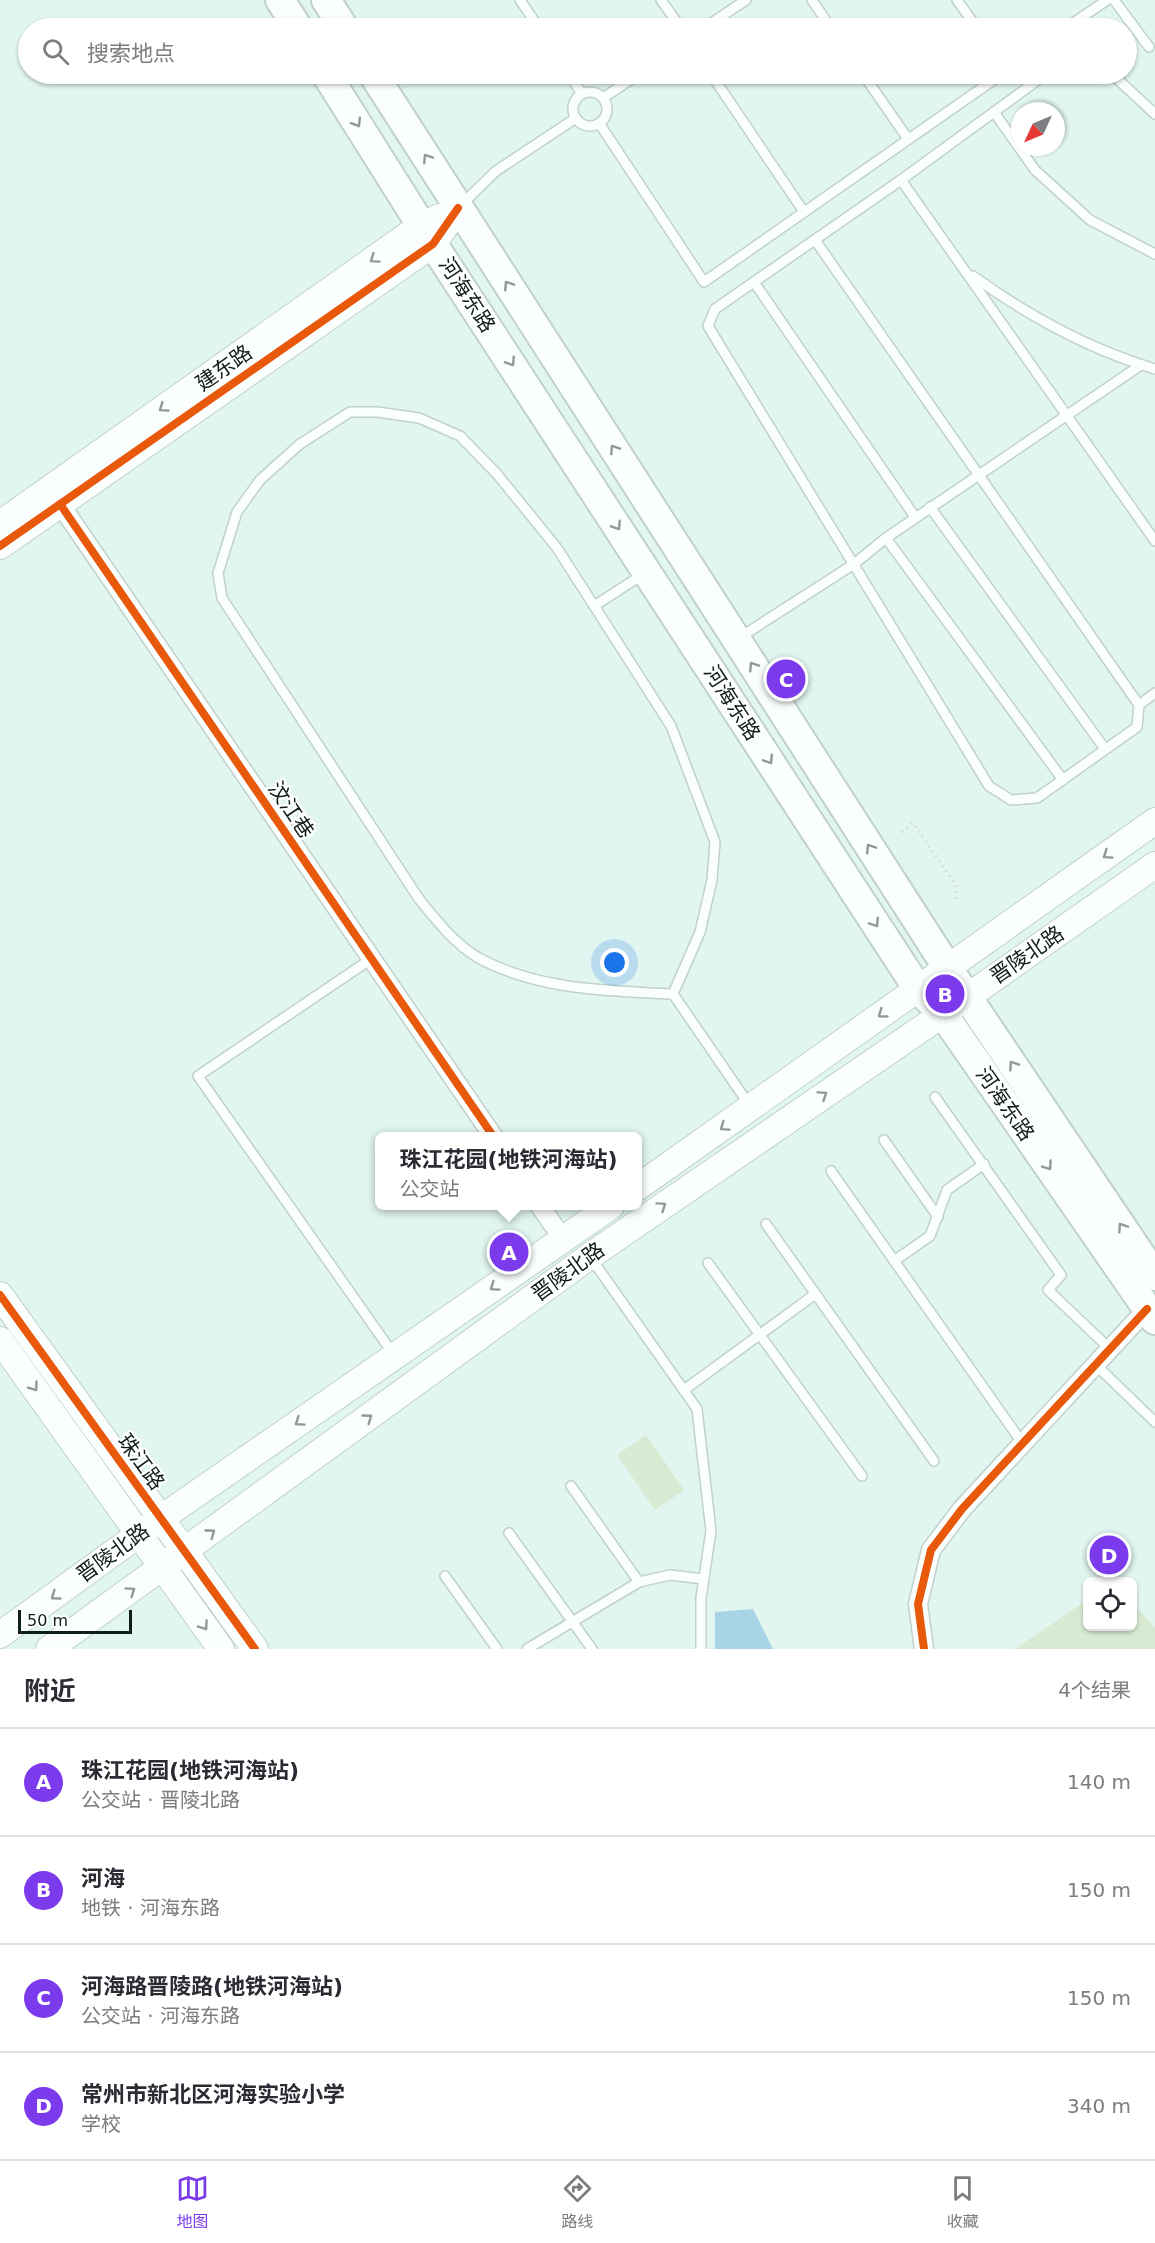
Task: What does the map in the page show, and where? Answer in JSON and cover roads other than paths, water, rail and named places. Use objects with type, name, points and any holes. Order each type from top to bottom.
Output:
[{"type":"main road","points":[[280,0],[292,18]]},
{"type":"main road","points":[[326,0],[338,18]]},
{"type":"main road","name":"河海东路","points":[[332,84],[427,234],[918,988],[943,1014],[1151,1315]]},
{"type":"main road","name":"河海东路","points":[[379,84],[947,968],[1155,1275]]},
{"type":"main road","name":"建东路","points":[[0,546],[427,234],[458,208]]},
{"type":"main road","name":"建东路","points":[[0,524],[427,234]]},
{"type":"main road","name":"晋陵北路","points":[[642,1184],[1155,821]]},
{"type":"main road","name":"晋陵北路","points":[[49,1649],[174,1561],[590,1256],[968,997],[1155,865]]},
{"type":"main road","name":"晋陵北路","points":[[0,1635],[150,1526],[605,1210]]},
{"type":"main road","name":"珠江路","points":[[0,1295],[174,1561],[221,1649]]},
{"type":"main road","name":"珠江路","points":[[0,1340],[150,1526]]},
{"type":"main road","name":"珠江路","points":[[174,1561],[255,1649]]},
{"type":"street","name":"汶江巷","points":[[60,504],[490,1132]]},
{"type":"street","points":[[543,1210],[563,1239]]},
{"type":"street","points":[[924,1649],[918,1604],[931,1550],[962,1509],[1110,1349],[1151,1315]]},
{"type":"lane","points":[[520,0],[532,18]]},
{"type":"lane","points":[[662,0],[674,18]]},
{"type":"lane","points":[[719,18],[746,0]]},
{"type":"lane","points":[[812,0],[824,18]]},
{"type":"lane","points":[[957,0],[970,18]]},
{"type":"lane","points":[[1081,18],[1107,0]]},
{"type":"lane","points":[[1114,0],[1127,18]]},
{"type":"lane","points":[[1137,31],[1149,47]]},
{"type":"lane","points":[[576,84],[582,94]]},
{"type":"lane","points":[[603,98],[624,84]]},
{"type":"lane","points":[[718,84],[804,212]]},
{"type":"lane","points":[[870,84],[908,139]]},
{"type":"lane","points":[[599,123],[704,282],[988,84]]},
{"type":"lane","points":[[815,240],[1139,705],[1137,727],[1037,798],[1011,800],[989,786],[708,326],[715,309],[754,282],[902,180],[1032,84]]},
{"type":"lane","points":[[1123,84],[1155,114]]},
{"type":"lane","points":[[594,92],[603,98],[606,114],[599,123],[589,125],[576,118],[574,102],[582,94],[594,92]]},
{"type":"lane","points":[[994,112],[1035,170],[1090,220],[1155,254]]},
{"type":"lane","points":[[458,208],[496,171],[576,118]]},
{"type":"lane","points":[[902,180],[1155,541]]},
{"type":"lane","points":[[966,271],[1007,300],[1072,334],[1155,369]]},
{"type":"lane","points":[[754,282],[915,517]]},
{"type":"lane","points":[[736,640],[854,564],[915,517],[1141,365]]},
{"type":"lane","points":[[350,412],[377,412],[419,418],[460,436],[497,474],[557,548],[671,726],[715,842],[712,880],[700,932],[674,994],[599,991],[525,977],[477,957],[447,932],[419,899],[222,598],[218,573],[237,512],[260,480],[300,444],[350,412]]},
{"type":"lane","points":[[930,507],[1105,749]]},
{"type":"lane","points":[[886,538],[1063,780]]},
{"type":"lane","points":[[594,606],[647,572]]},
{"type":"lane","points":[[1139,705],[1155,693]]},
{"type":"lane","points":[[371,959],[198,1076],[395,1356]]},
{"type":"lane","points":[[674,994],[751,1107]]},
{"type":"lane","points":[[934,1098],[984,1164],[1061,1275],[1048,1290],[1110,1349]]},
{"type":"lane","points":[[884,1140],[938,1217]]},
{"type":"lane","points":[[894,1262],[930,1236],[947,1190],[984,1164]]},
{"type":"lane","points":[[831,1171],[1023,1444]]},
{"type":"lane","points":[[766,1224],[814,1295],[934,1461]]},
{"type":"lane","points":[[590,1256],[697,1409],[711,1531],[704,1580],[701,1649]]},
{"type":"lane","points":[[708,1263],[862,1476]]},
{"type":"lane","points":[[684,1390],[814,1295]]},
{"type":"lane","points":[[1096,1365],[1155,1422]]},
{"type":"lane","points":[[571,1486],[639,1582]]},
{"type":"lane","points":[[509,1533],[592,1649]]},
{"type":"lane","points":[[527,1649],[639,1582],[670,1575],[704,1580]]},
{"type":"lane","points":[[445,1576],[497,1649]]},
{"type":"water","points":[[753,1609],[773,1649],[715,1649],[715,1612]]},
{"type":"place","name":"河海路晋陵路(地铁河海站)","points":[[786,679]]},
{"type":"place","name":"河海","points":[[945,994]]},
{"type":"place","name":"珠江花园(地铁河海站)","points":[[509,1252]]},
{"type":"place","name":"常州市新北区河海实验小学","points":[[1109,1555]]}]
